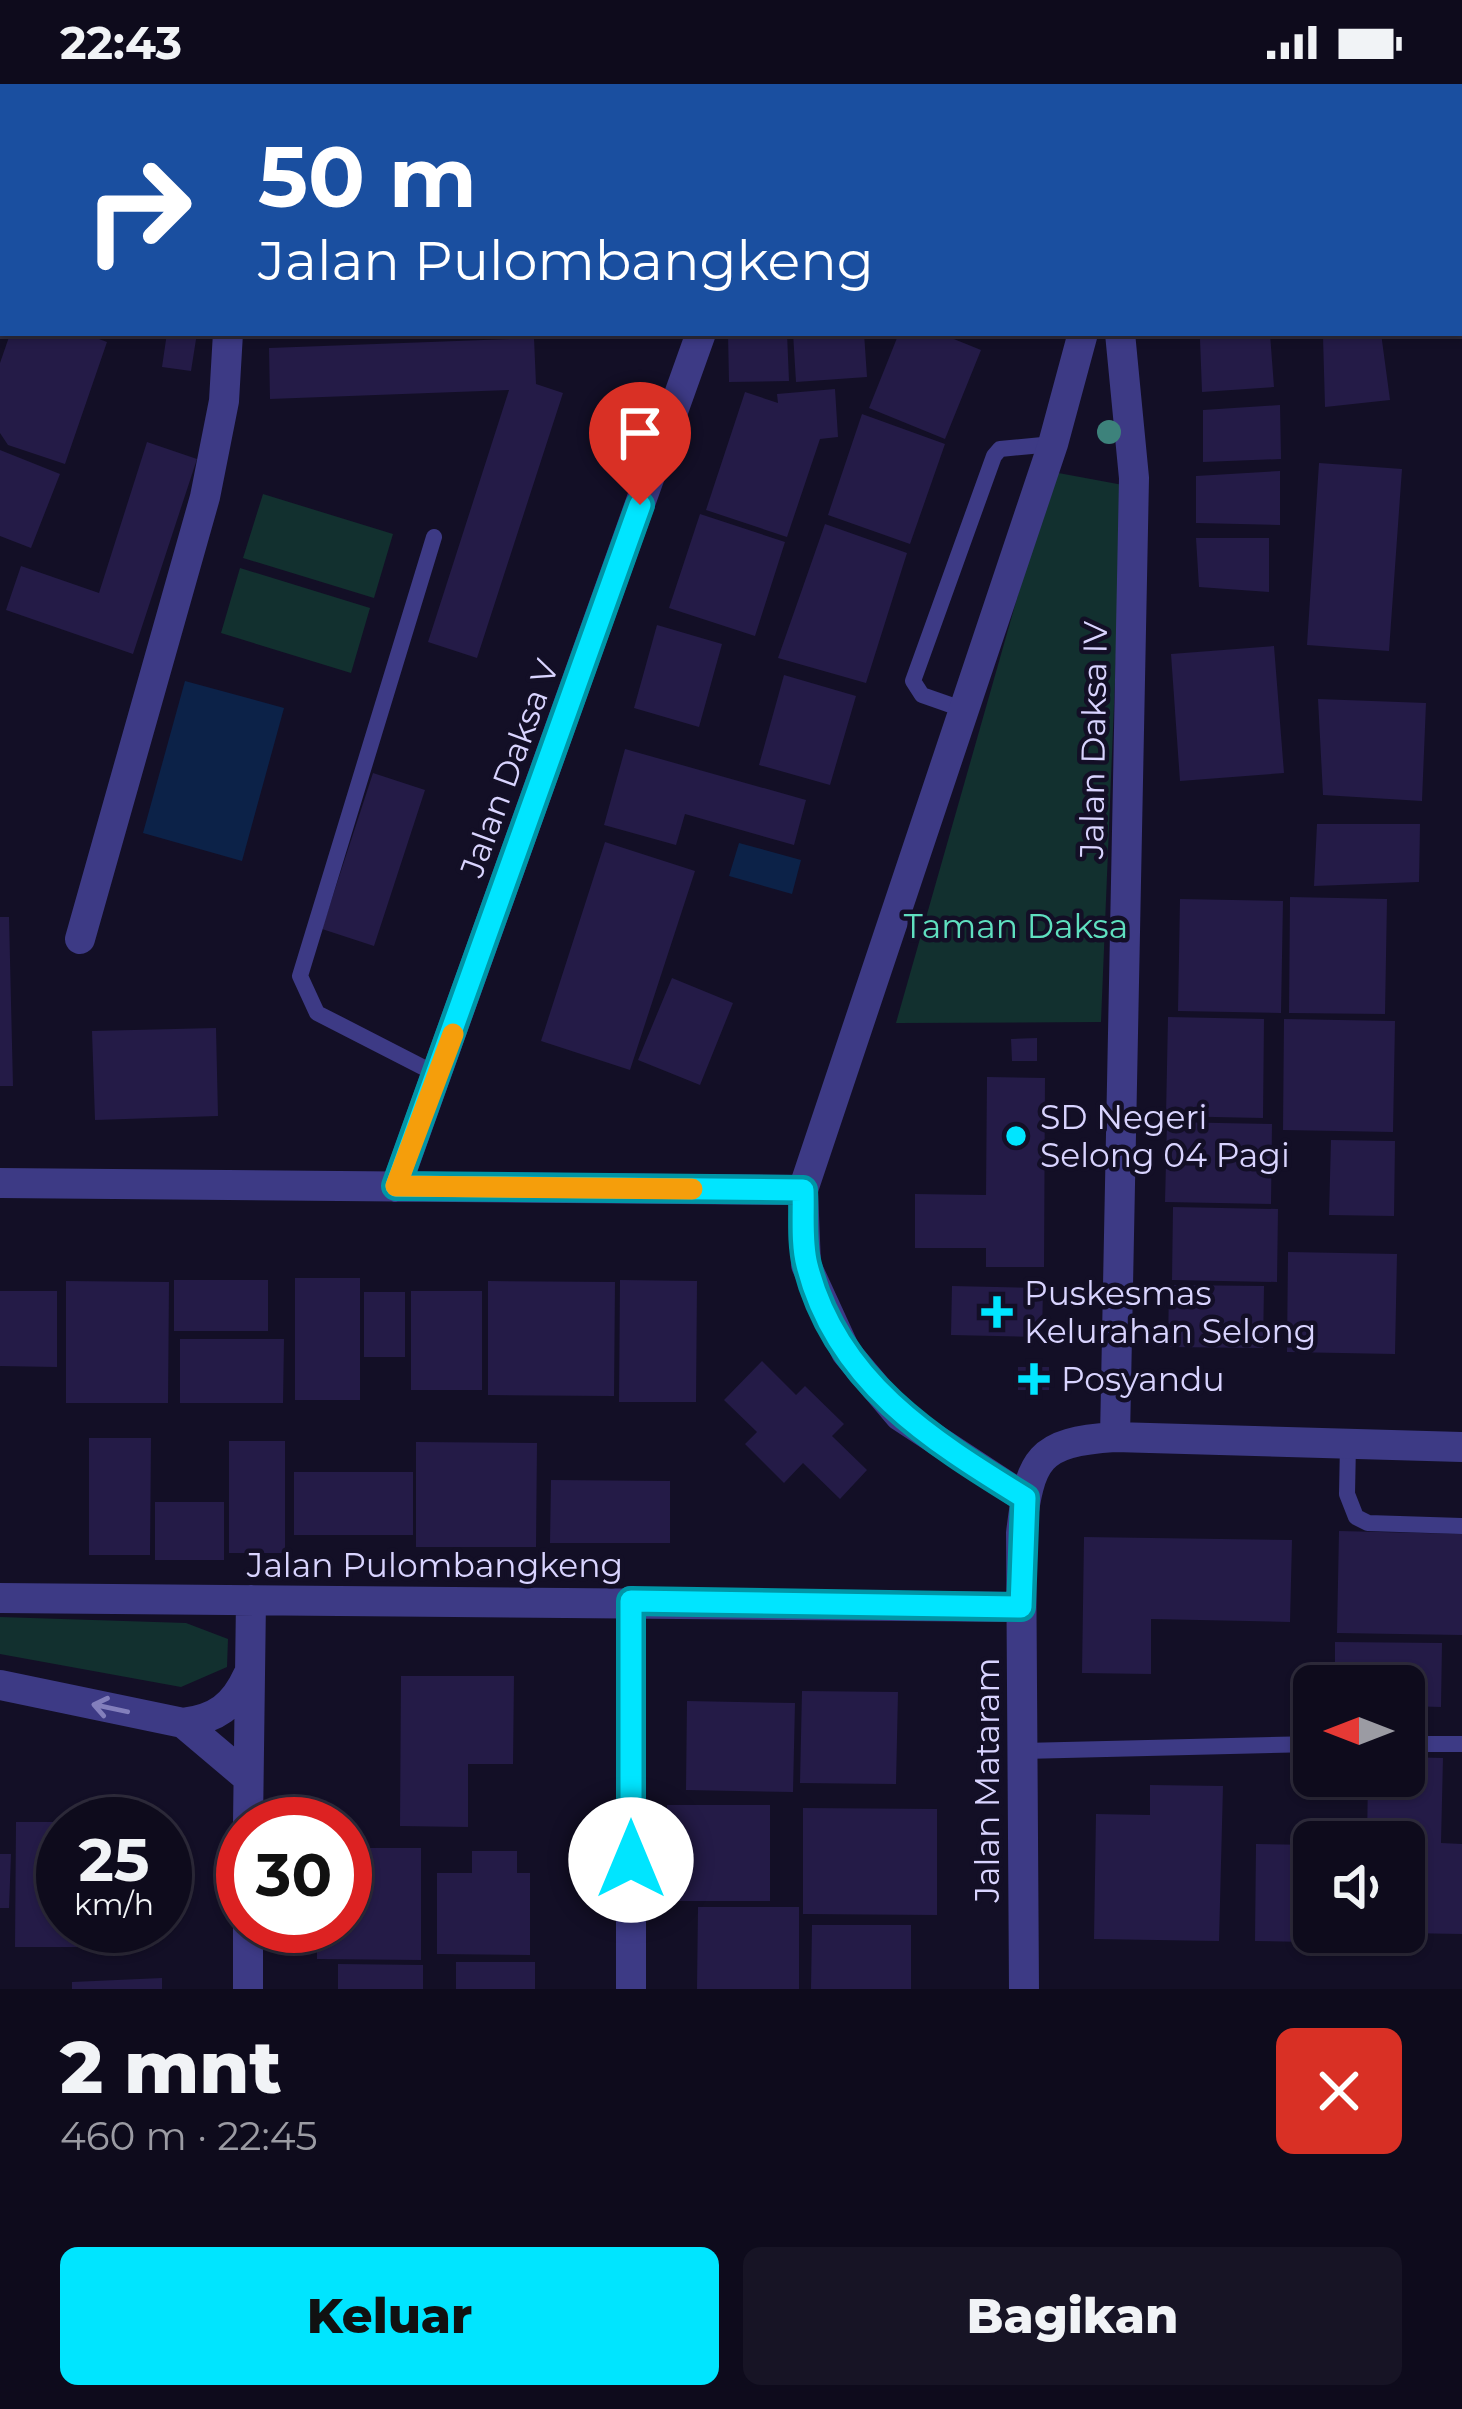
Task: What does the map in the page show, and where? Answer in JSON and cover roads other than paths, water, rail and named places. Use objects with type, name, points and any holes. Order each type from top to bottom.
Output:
[{"type":"street","points":[[80,939],[206,497],[224,401],[228,336]]},
{"type":"street","name":"Jalan Daksa V","points":[[687,336],[687,373]]},
{"type":"street","name":"Jalan Daksa V","points":[[396,1186],[700,336]]},
{"type":"street","points":[[1082,336],[1052,443],[803,1190],[806,1264],[846,1352],[900,1416],[1025,1498],[1046,1453],[1055,1445],[1115,1437],[1462,1447]]},
{"type":"street","name":"Jalan Daksa IV","points":[[1115,1437],[1134,478],[1120,336]]},
{"type":"street","points":[[0,1183],[803,1190]]},
{"type":"street","name":"Jalan Mataram","points":[[1024,1989],[1021,1607],[1025,1498]]},
{"type":"street","name":"Jalan Pulombangkeng","points":[[0,1598],[1021,1607]]},
{"type":"street","points":[[248,1797],[251,1600]]},
{"type":"street","name":"Jalan Pulombangkeng","points":[[208,1601],[241,1631],[249,1672]]},
{"type":"street","points":[[631,1601],[631,1989]]},
{"type":"street","points":[[183,1724],[225,1710],[249,1672]]},
{"type":"street","points":[[0,1685],[183,1724],[248,1778]]},
{"type":"street","points":[[248,1953],[248,1989]]},
{"type":"lane","points":[[962,709],[922,695],[913,680],[994,456],[1000,449],[1052,443]]},
{"type":"lane","points":[[434,537],[300,976],[317,1013],[438,1075]]},
{"type":"lane","points":[[1348,1444],[1347,1494],[1356,1517],[1368,1523],[1462,1526]]},
{"type":"lane","points":[[1425,1744],[1462,1744]]},
{"type":"lane","points":[[1023,1751],[1293,1745]]},
{"type":"water","points":[[185,681],[284,708],[242,861],[143,833]]},
{"type":"water","points":[[739,843],[801,860],[792,894],[729,876]]},
{"type":"place","name":"SD Negeri Selong 04 Pagi","points":[[1016,1136]]},
{"type":"place","name":"Puskesmas Kelurahan Selong","points":[[997,1312]]},
{"type":"place","name":"Posyandu","points":[[1034,1379]]},
{"type":"park label","name":"Taman Daksa","points":[[1016,926]]}]
